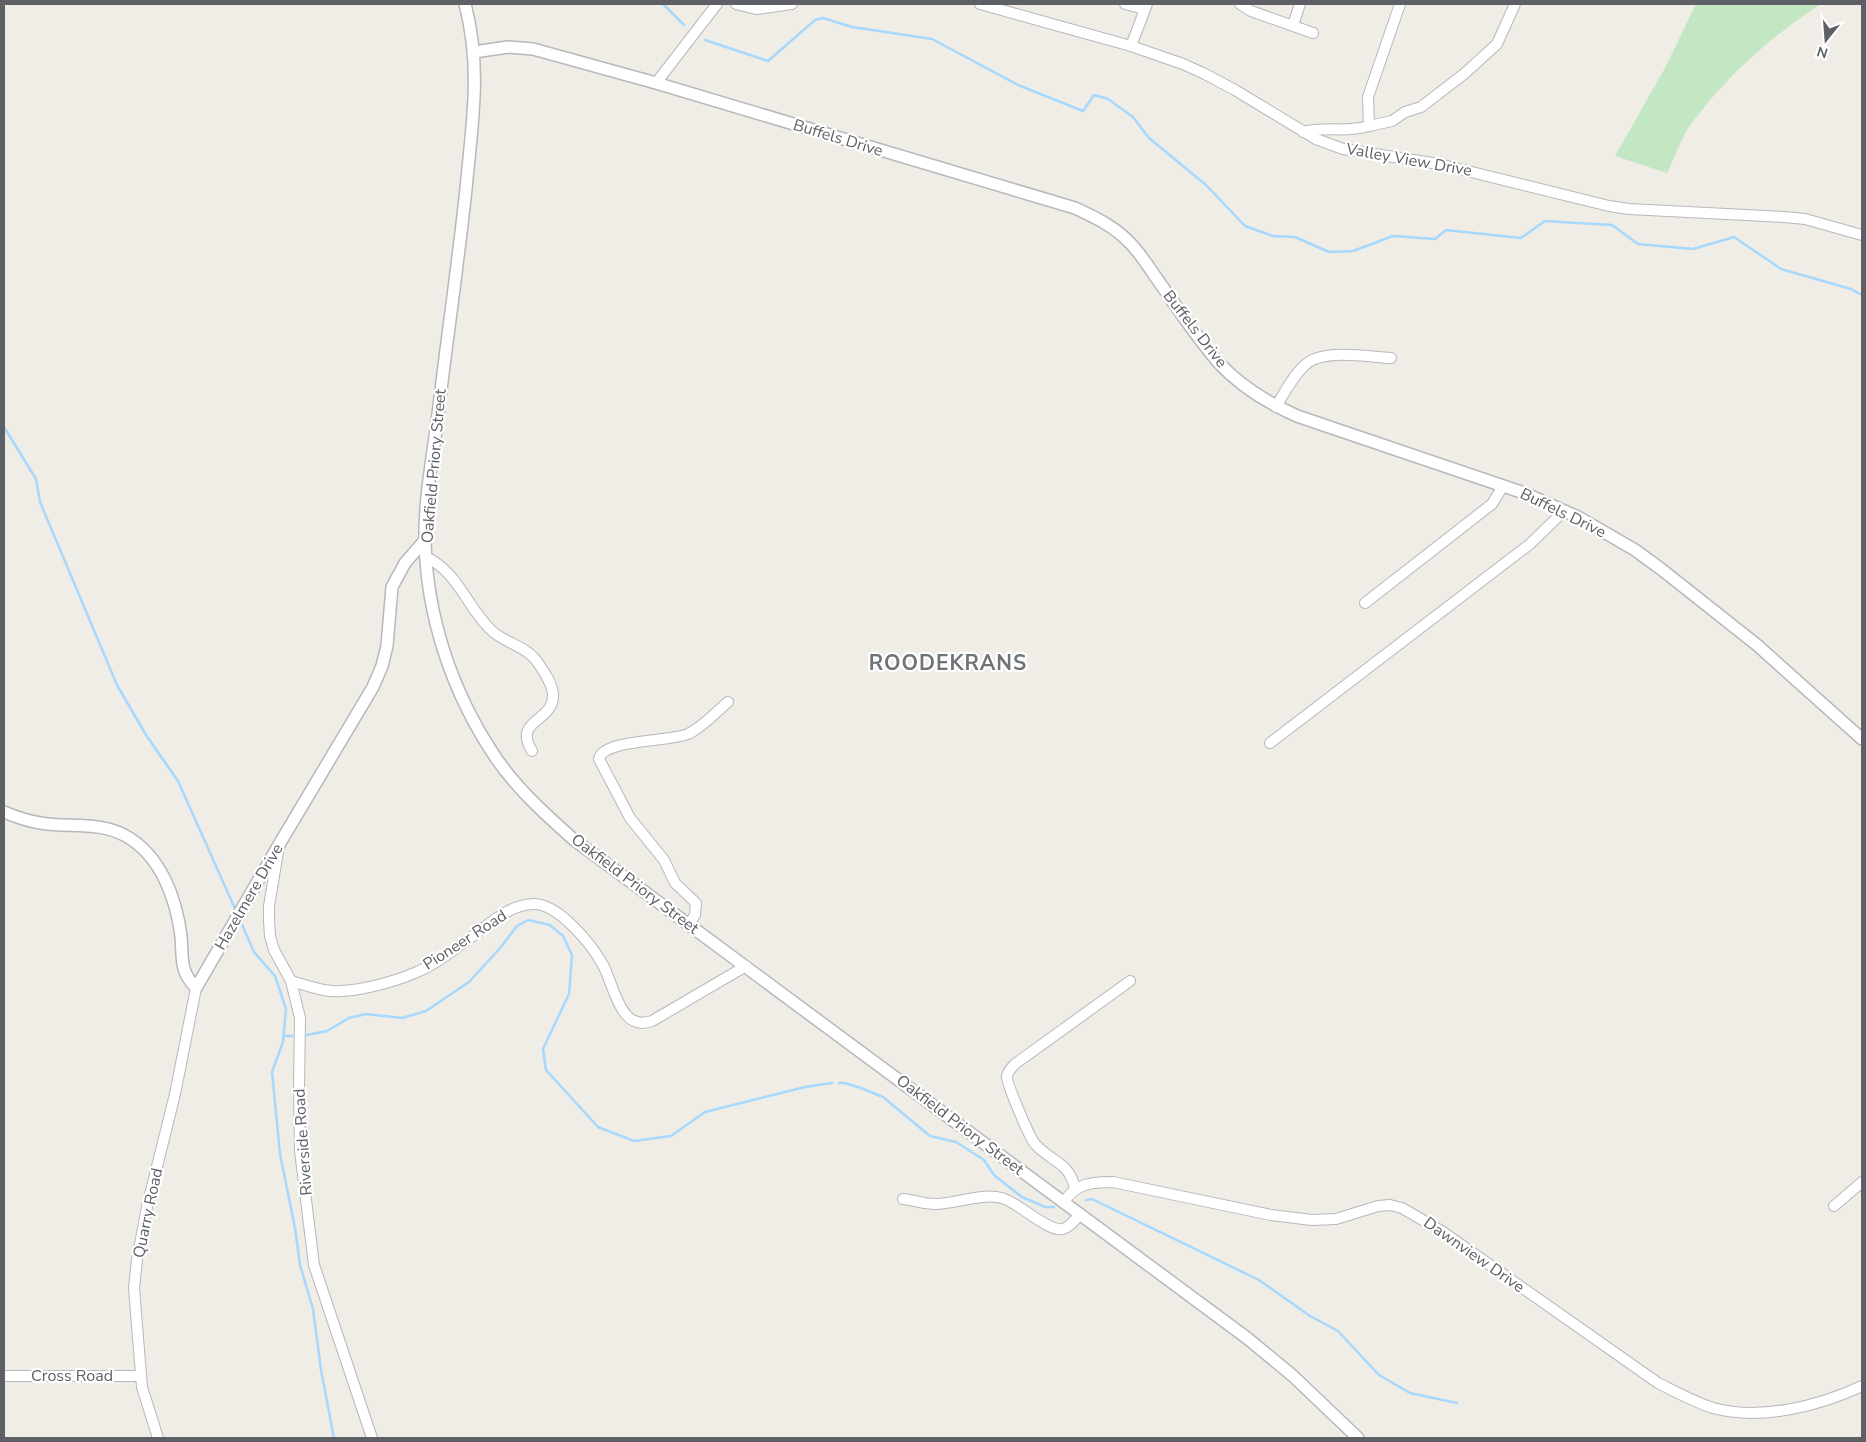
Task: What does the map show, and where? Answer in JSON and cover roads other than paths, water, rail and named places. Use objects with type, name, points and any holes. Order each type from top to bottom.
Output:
[{"type":"street","name":"Oakfield Priory Street","points":[[465,4],[474,52],[476,82],[464,208],[429,487],[425,540],[434,616],[444,652],[456,684],[473,720],[495,756],[521,789],[573,839],[1247,1338],[1293,1376],[1358,1438]]},
{"type":"street","points":[[656,84],[718,4]]},
{"type":"street","points":[[736,4],[756,9],[792,4]]},
{"type":"street","name":"Valley View Drive","points":[[980,4],[1131,46],[1205,74],[1303,132],[1329,145],[1343,149],[1438,164],[1609,206],[1643,210],[1798,219],[1862,235]]},
{"type":"street","points":[[1125,4],[1145,7],[1131,46]]},
{"type":"street","points":[[1240,4],[1250,11],[1313,33]]},
{"type":"street","points":[[1293,25],[1300,4]]},
{"type":"street","points":[[1369,126],[1368,97],[1400,4]]},
{"type":"street","points":[[1303,132],[1315,129],[1351,131],[1392,121],[1406,112],[1422,107],[1464,74],[1497,44],[1515,4]]},
{"type":"street","name":"Buffels Drive","points":[[474,52],[508,46],[526,48],[656,84],[1075,208],[1098,218],[1114,229],[1138,252],[1218,362],[1251,392],[1276,407],[1341,432],[1504,486],[1564,510],[1635,550],[1756,645],[1862,739]]},
{"type":"street","points":[[1276,407],[1299,372],[1311,360],[1320,356],[1391,358]]},
{"type":"street","points":[[1366,603],[1492,504],[1504,486]]},
{"type":"street","points":[[1270,743],[1530,544],[1564,510]]},
{"type":"street","name":"Hazelmere Drive","points":[[196,988],[373,686],[382,666],[387,646],[392,587],[404,563],[425,540]]},
{"type":"street","points":[[426,557],[440,565],[452,576],[468,602],[493,632],[526,651],[536,660],[547,678],[551,687],[552,702],[549,709],[527,731],[526,742],[532,751]]},
{"type":"street","points":[[689,924],[695,915],[696,903],[675,882],[664,860],[630,818],[599,760],[600,754],[610,747],[627,743],[664,740],[689,733],[728,702]]},
{"type":"street","points":[[4,812],[41,824],[100,827],[126,836],[145,851],[159,867],[169,889],[179,928],[184,973],[196,988]]},
{"type":"street","name":"Riverside Road","points":[[280,843],[269,906],[269,928],[274,950],[291,981],[300,1018],[298,1087],[300,1151],[314,1265],[372,1438]]},
{"type":"street","name":"Pioneer Road","points":[[291,981],[325,991],[338,991],[359,989],[401,977],[416,972],[443,958],[506,913],[519,906],[533,904],[547,907],[563,917],[578,931],[604,966],[619,1005],[626,1015],[638,1023],[644,1024],[652,1021],[746,966]]},
{"type":"street","points":[[1064,1202],[1075,1189],[1071,1174],[1034,1143],[1006,1082],[1007,1075],[1015,1064],[1130,980]]},
{"type":"street","name":"Quarry Road","points":[[158,1438],[144,1396],[140,1376],[134,1288],[147,1207],[175,1094],[196,988]]},
{"type":"street","name":"Dawnview Drive","points":[[1075,1189],[1095,1182],[1114,1182],[1271,1215],[1312,1220],[1336,1219],[1378,1206],[1390,1205],[1402,1208],[1443,1232],[1658,1383],[1691,1400],[1716,1408],[1745,1412],[1774,1411],[1831,1398],[1862,1386]]},
{"type":"street","points":[[1834,1206],[1862,1182]]},
{"type":"street","points":[[903,1199],[935,1205],[986,1197],[1000,1198],[1018,1206],[1052,1228],[1060,1230],[1071,1224],[1080,1214]]},
{"type":"street","name":"Cross Road","points":[[4,1376],[140,1376]]},
{"type":"waterway","points":[[663,4],[684,25]]},
{"type":"waterway","points":[[705,40],[768,61],[815,20],[823,18],[852,27],[932,39],[1018,85],[1083,111],[1094,95],[1108,99],[1133,117],[1149,138],[1206,185],[1245,226],[1273,236],[1295,237],[1329,252],[1353,251],[1393,236],[1435,239],[1446,230],[1521,238],[1545,221],[1612,225],[1638,244],[1693,249],[1734,237],[1781,269],[1851,289],[1862,295]]},
{"type":"waterway","points":[[4,427],[36,479],[40,502],[117,685],[146,735],[178,781],[236,911]]},
{"type":"waterway","points":[[240,920],[254,952],[275,976],[286,1009],[283,1042],[272,1072],[280,1154],[295,1228],[300,1265],[313,1309],[321,1370],[334,1438]]},
{"type":"waterway","points":[[307,1035],[327,1031],[349,1018],[366,1014],[402,1018],[426,1011],[469,982],[501,947],[517,926],[528,920],[550,925],[563,936],[572,955],[569,994],[543,1049],[546,1070],[598,1127],[634,1141],[671,1136],[705,1112],[805,1087],[832,1083]]},
{"type":"waterway","points":[[284,1036],[292,1036]]},
{"type":"waterway","points":[[839,1083],[861,1088],[883,1097],[930,1136],[956,1142],[984,1160],[994,1175],[1022,1197],[1045,1207],[1054,1207]]},
{"type":"waterway","points":[[1086,1200],[1092,1199],[1259,1280],[1310,1316],[1338,1331],[1379,1375],[1410,1393],[1457,1403]]},
{"type":"district","name":"ROODEKRANS","points":[[948,663]]}]
